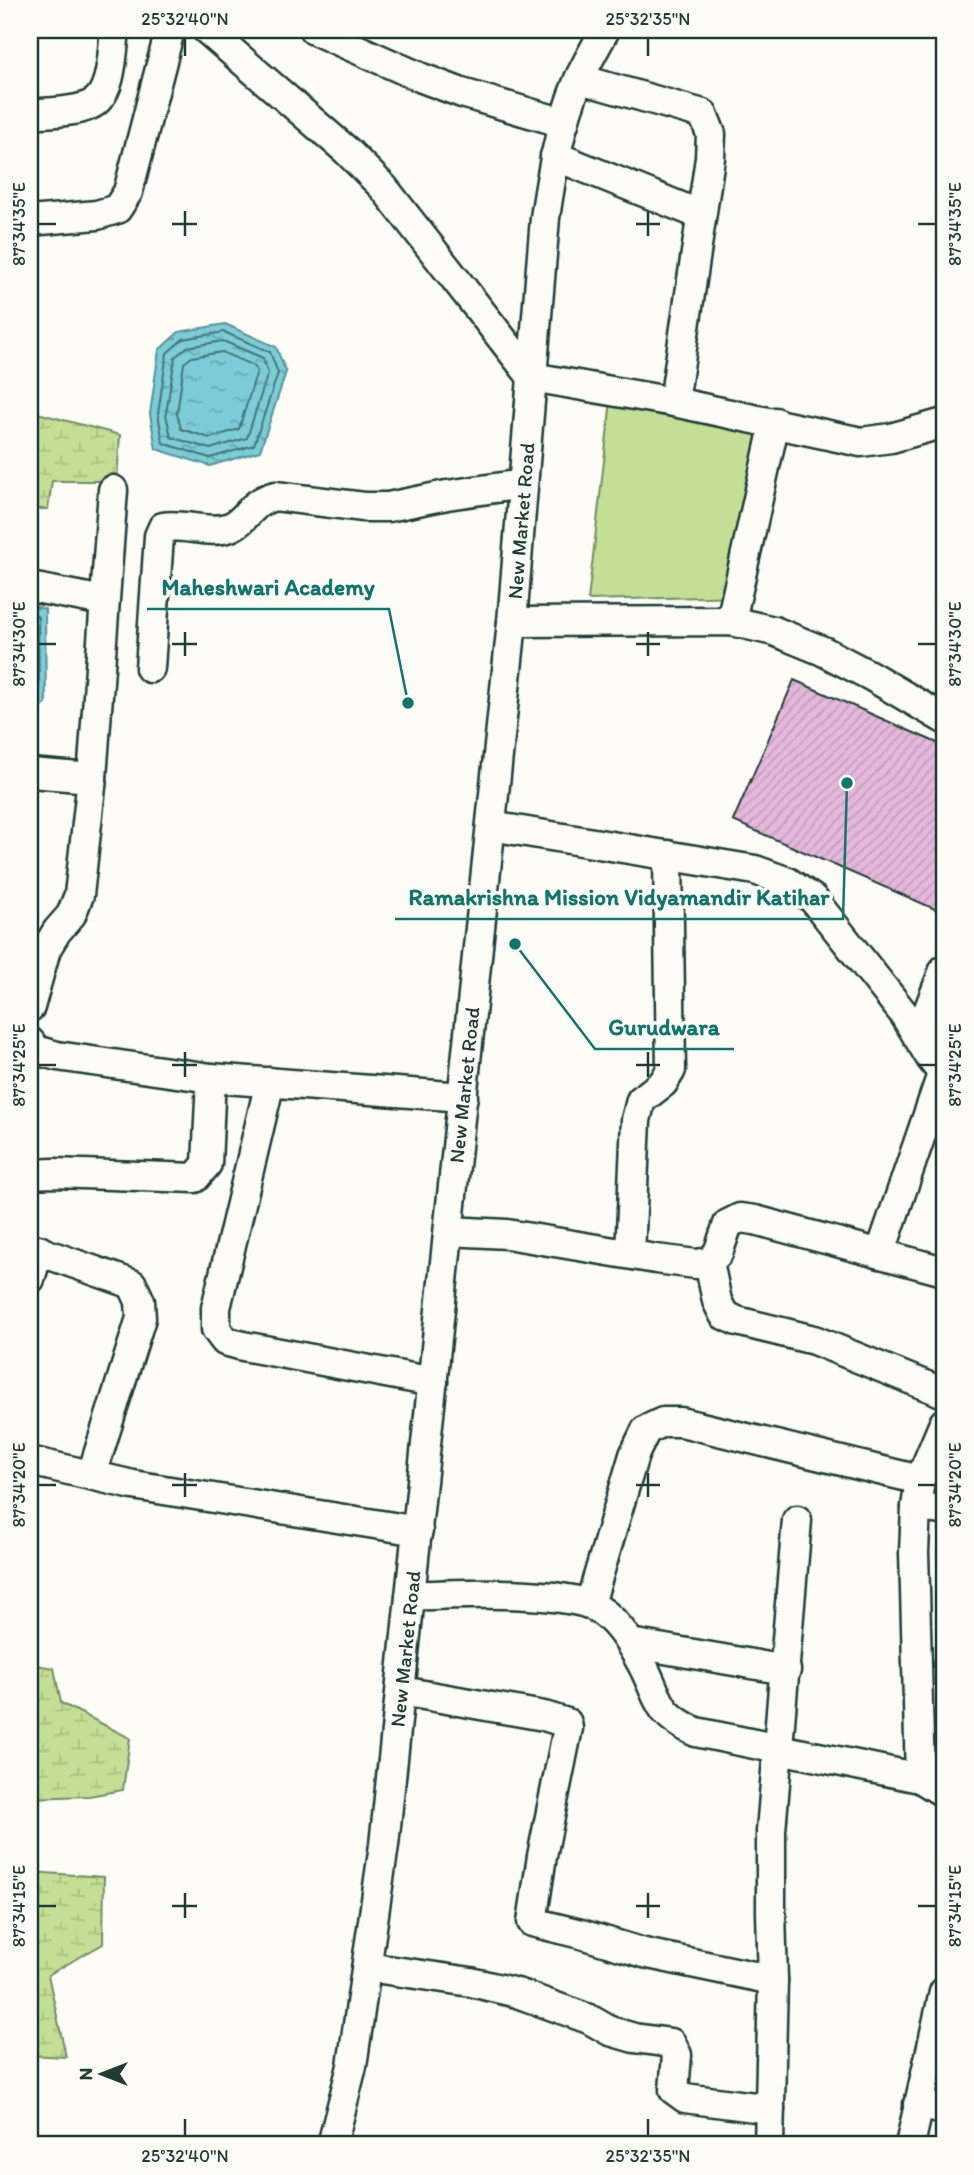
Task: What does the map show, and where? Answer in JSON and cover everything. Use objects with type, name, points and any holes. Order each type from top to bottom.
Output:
[{"type":"street","points":[[30,114],[91,105],[102,95],[108,79],[115,30]]},
{"type":"street","points":[[30,221],[97,215],[117,209],[128,192],[170,30]]},
{"type":"street","points":[[314,30],[462,93],[564,123]]},
{"type":"street","name":"New Market Road","points":[[332,2145],[352,2066],[384,1845],[512,622],[545,218],[555,156],[564,123],[580,79],[604,30]]},
{"type":"street","points":[[218,34],[384,188],[531,377],[674,402],[861,442],[891,438],[944,424]]},
{"type":"street","points":[[580,79],[704,114],[711,134],[674,402]]},
{"type":"street","points":[[555,156],[701,215]]},
{"type":"street","points":[[731,621],[775,422]]},
{"type":"street","points":[[150,668],[159,536],[163,527],[219,529],[232,526],[262,499],[275,496],[364,507],[388,507],[523,484]]},
{"type":"street","points":[[30,1007],[46,949],[71,915],[79,895],[92,778],[113,490]]},
{"type":"street","points":[[30,587],[104,601]]},
{"type":"street","points":[[512,622],[731,621],[774,631],[823,651],[944,719]]},
{"type":"street","points":[[30,773],[92,778]]},
{"type":"street","points":[[491,826],[755,870],[788,882],[813,899],[904,1014],[943,1074],[880,1254]]},
{"type":"street","points":[[630,1254],[636,1120],[641,1100],[663,1083],[671,1070],[668,855]]},
{"type":"street","points":[[918,1037],[944,970]]},
{"type":"street","points":[[30,1042],[36,1050],[57,1056],[211,1078],[463,1097]]},
{"type":"street","points":[[30,1174],[54,1172],[195,1178],[207,1164],[211,1078]]},
{"type":"street","points":[[270,1082],[216,1308],[216,1329],[225,1342],[433,1382]]},
{"type":"street","points":[[449,1231],[507,1234],[696,1264],[709,1262],[718,1253],[728,1224],[740,1218],[944,1271]]},
{"type":"street","points":[[30,1279],[34,1249],[132,1284],[140,1301],[141,1318],[92,1474]]},
{"type":"street","points":[[709,1262],[717,1301],[724,1315],[737,1321],[814,1340],[944,1393]]},
{"type":"street","points":[[590,1604],[634,1455],[646,1430],[663,1422],[681,1422],[920,1480]]},
{"type":"street","points":[[920,1778],[914,1552],[916,1507],[920,1480],[944,1423]]},
{"type":"street","points":[[30,1461],[187,1494],[418,1531]]},
{"type":"street","points":[[916,1507],[944,1510]]},
{"type":"street","points":[[769,2145],[773,1980],[771,1831],[797,1520]]},
{"type":"street","points":[[410,1596],[494,1593],[531,1595],[590,1604],[612,1620],[630,1643],[660,1706],[673,1722],[696,1732],[920,1778],[944,1793]]},
{"type":"street","points":[[630,1643],[786,1670]]},
{"type":"street","points":[[401,1691],[544,1716],[567,1723],[531,1923],[581,1934],[644,1953],[773,1980]]},
{"type":"street","points":[[367,1967],[471,1982],[517,1993],[545,2001],[634,2038],[671,2043],[677,2055],[674,2090],[685,2098],[770,2109]]},
{"type":"street","points":[[910,2145],[931,2107],[944,1992]]},
{"type":"green space","points":[[611,400],[766,423],[743,596],[588,600]]},
{"type":"green space","points":[[30,411],[120,435],[117,481],[52,481],[48,509],[30,509]]},
{"type":"green space","points":[[30,1664],[54,1668],[61,1703],[130,1738],[123,1790],[89,1796],[30,1798]]},
{"type":"green space","points":[[30,1872],[104,1877],[103,1944],[48,1975],[66,2057],[30,2055]]},
{"type":"water","points":[[225,324],[276,347],[286,372],[260,451],[210,466],[156,449],[150,414],[159,350],[179,332]]},
{"type":"water","points":[[30,605],[45,609],[46,704],[31,716]]},
{"type":"building","points":[[794,680],[944,746],[944,913],[733,821]]},
{"type":"place","name":"Maheshwari Academy","points":[[408,703]]},
{"type":"place","name":"Ramakrishna Mission Vidyamandir Katihar","points":[[847,783]]},
{"type":"place","name":"Gurudwara","points":[[515,944]]}]
